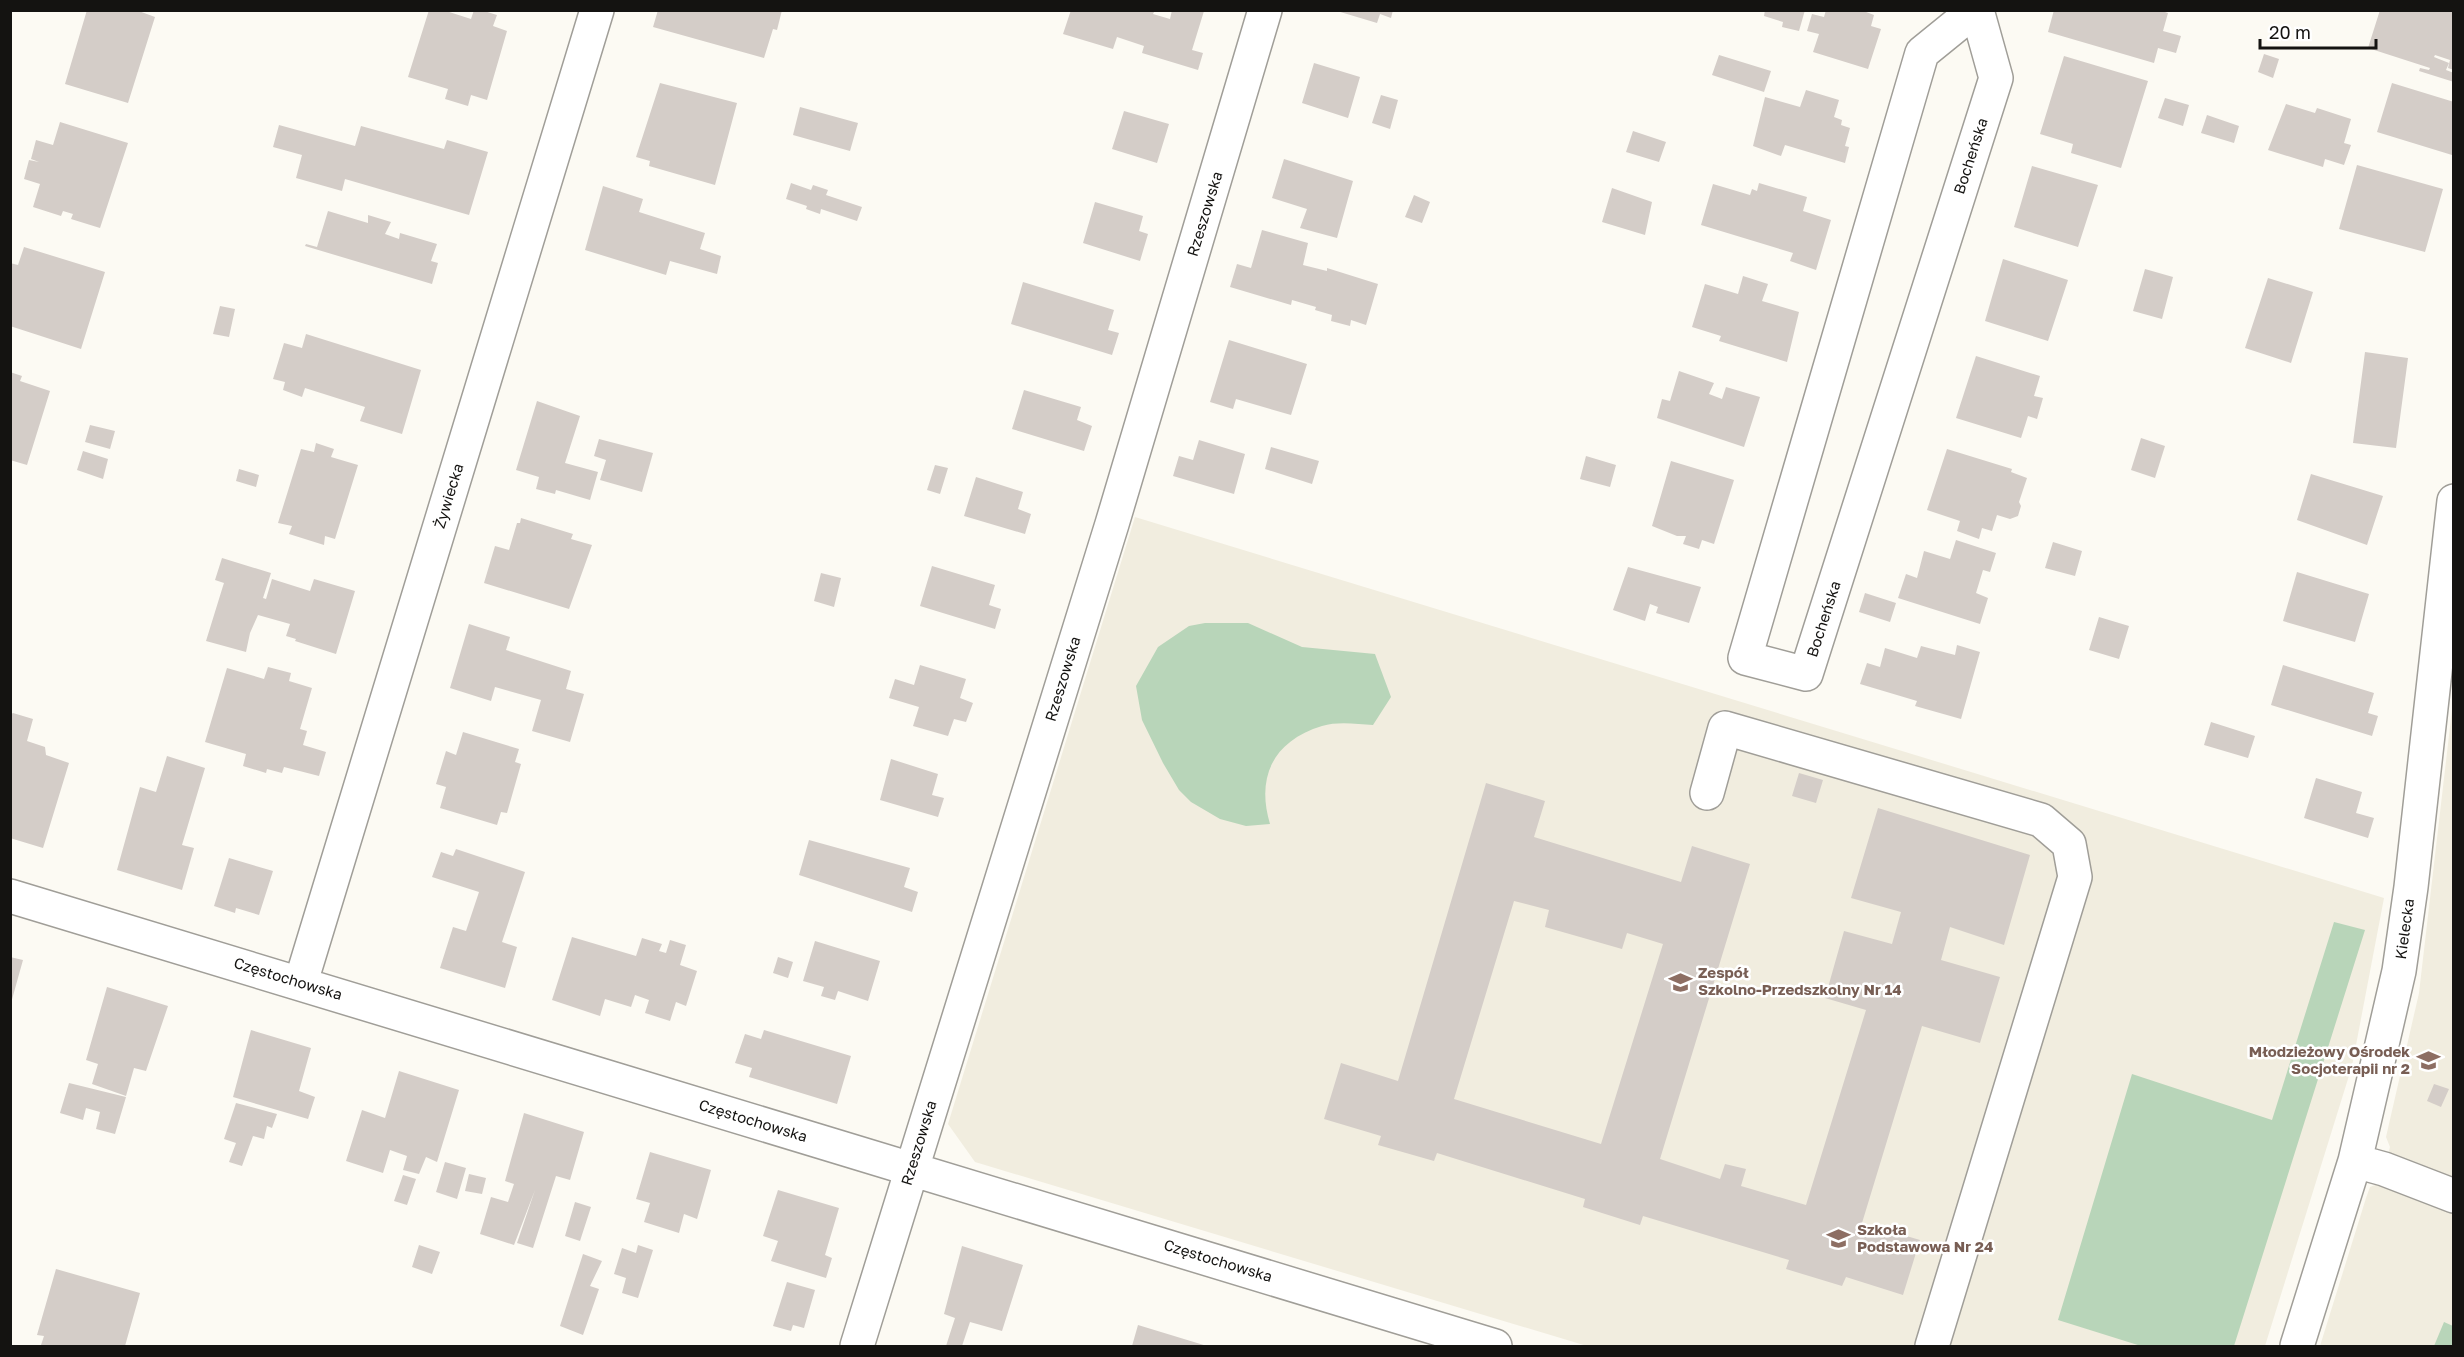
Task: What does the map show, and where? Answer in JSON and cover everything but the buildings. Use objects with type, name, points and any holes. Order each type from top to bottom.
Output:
[{"type":"street","name":"Żywiecka","points":[[301,982],[597,10]]},
{"type":"street","name":"Rzeszowska","points":[[857,1347],[1112,524],[1266,10]]},
{"type":"street","name":"Bocheńska","points":[[1976,10],[1996,78],[1806,674],[1745,658],[1922,53],[1976,10]]},
{"type":"street","name":"Kielecka","points":[[2297,1347],[2355,1161],[2399,971],[2411,887],[2454,501]]},
{"type":"street","points":[[1707,793],[1725,728],[2041,820],[2069,844],[2075,877],[1932,1347]]},
{"type":"street","name":"Częstochowska","points":[[10,896],[301,982],[1495,1347]]},
{"type":"street","points":[[2355,1161],[2384,1169],[2454,1196]]},
{"type":"shaded area","name":"Zespół Szkolno-Przedszkolny Nr 14","points":[[1135,517],[2384,898],[2352,1066],[2265,1346],[1587,1346],[975,1162],[948,1124]]},
{"type":"shaded area","name":"Młodzieżowy Ośrodek Socjoterapii nr 2","points":[[2453,701],[2453,1346],[2320,1346],[2366,1198],[2370,1187],[2380,1183],[2390,1147],[2386,1137],[2419,993]]},
{"type":"green space","points":[[1205,623],[1248,623],[1302,647],[1375,654],[1391,697],[1373,725],[1328,724],[1305,733],[1280,751],[1267,776],[1266,807],[1270,824],[1246,826],[1220,819],[1191,802],[1179,790],[1142,720],[1136,686],[1158,647],[1189,626]]},
{"type":"green space","points":[[2334,922],[2365,930],[2234,1346],[2141,1346],[2058,1320],[2132,1074],[2272,1120]]},
{"type":"green space","points":[[2444,1322],[2453,1326],[2453,1346],[2434,1346]]},
{"type":"place","name":"Zespół Szkolno-Przedszkolny Nr 14","points":[[1680,982]]},
{"type":"place","name":"Młodzieżowy Ośrodek Socjoterapii nr 2","points":[[2428,1061]]},
{"type":"place","name":"Szkoła Podstawowa Nr 24","points":[[1839,1239]]}]
